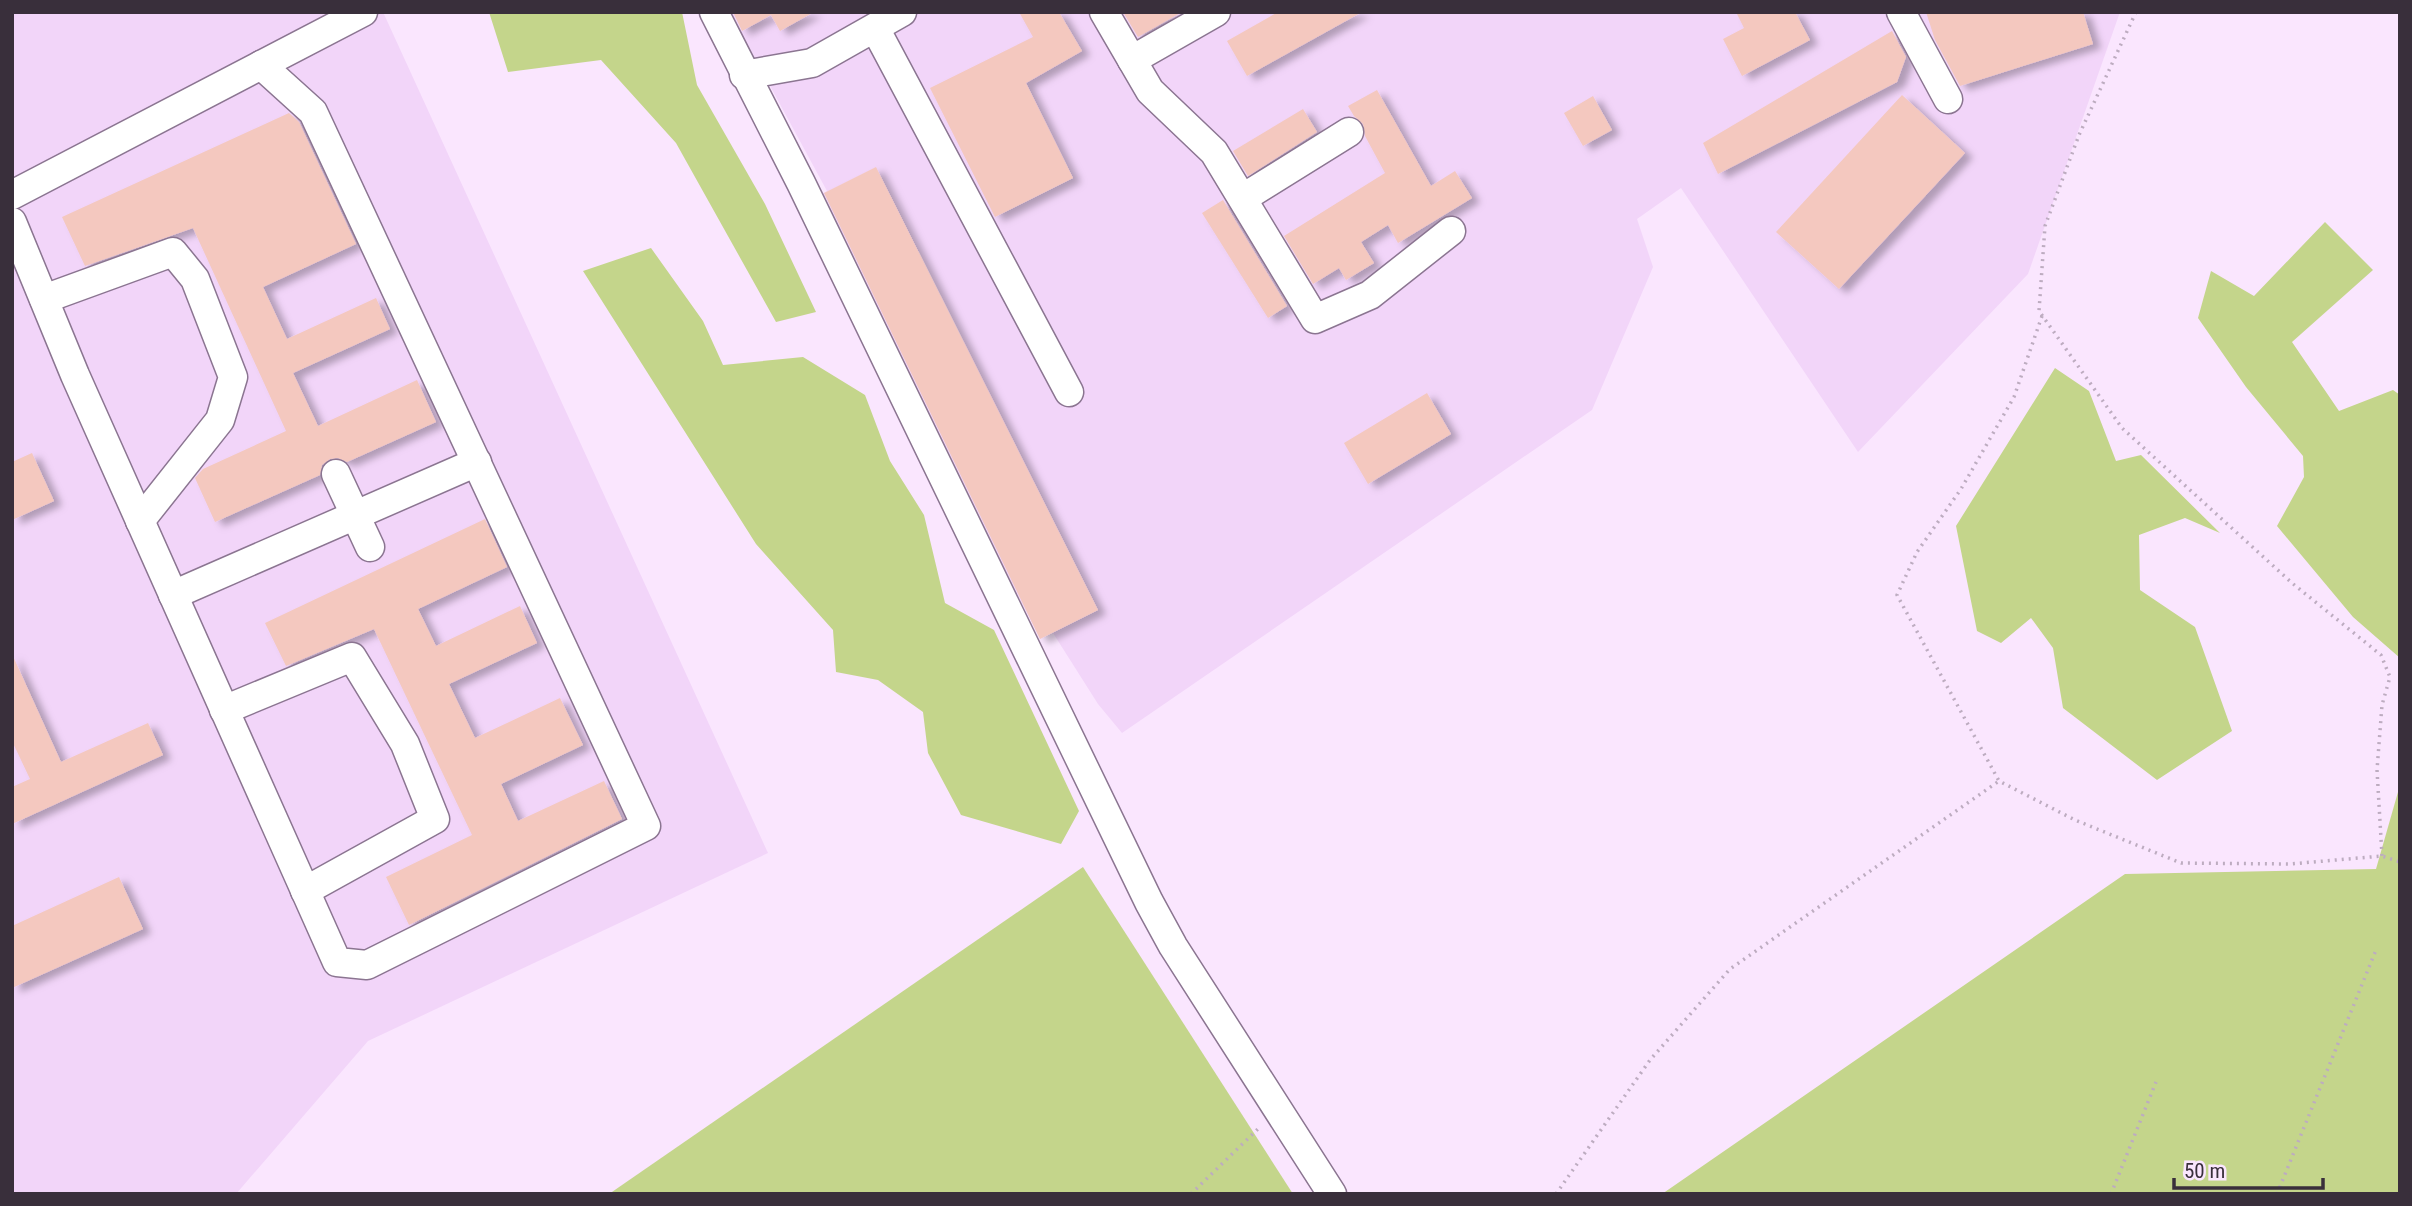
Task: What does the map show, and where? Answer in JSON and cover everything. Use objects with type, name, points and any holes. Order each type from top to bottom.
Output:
[{"type":"street","points":[[12,195],[363,12]]},
{"type":"street","points":[[714,12],[801,183],[1149,902],[1173,946],[1332,1194]]},
{"type":"street","points":[[744,75],[812,62],[902,12]]},
{"type":"street","points":[[1104,12],[1150,91],[1214,152],[1315,319],[1370,295],[1451,231]]},
{"type":"street","points":[[1132,60],[1216,12]]},
{"type":"street","points":[[1901,12],[1948,99]]},
{"type":"street","points":[[875,28],[1069,392]]},
{"type":"street","points":[[12,222],[140,521],[337,962],[367,965],[646,826],[313,112],[261,65]]},
{"type":"street","points":[[1242,198],[1349,132]]},
{"type":"street","points":[[44,299],[173,251],[195,279],[233,377],[220,420],[140,521]]},
{"type":"street","points":[[173,595],[477,462]]},
{"type":"street","points":[[336,474],[370,547]]},
{"type":"street","points":[[224,710],[352,657],[405,744],[435,819],[305,891]]},
{"type":"path","points":[[2136,12],[2079,135],[2045,226],[2039,311],[2122,428],[2292,583],[2381,655],[2390,677],[2382,705],[2377,770],[2382,856]]},
{"type":"path","points":[[2042,316],[2014,397],[1961,489],[1917,552],[1897,595],[1999,781],[2075,820],[2181,863],[2290,864],[2382,856],[2400,862]]},
{"type":"path","points":[[1556,1194],[1650,1060],[1730,969],[1999,781]]},
{"type":"path","points":[[2277,1194],[2376,950]]},
{"type":"path","points":[[2111,1194],[2156,1082]]},
{"type":"path","points":[[1191,1194],[1278,1110]]},
{"type":"shaded area","points":[[12,12],[383,12],[768,853],[368,1041],[236,1194],[12,1194]]},
{"type":"shaded area","points":[[730,12],[2120,12],[2028,274],[1858,452],[1681,188],[1637,219],[1653,267],[1592,410],[1122,733],[1098,704],[1053,633],[1040,639],[817,197],[827,191]]},
{"type":"green space","points":[[489,12],[682,12],[697,85],[765,204],[816,312],[776,322],[676,143],[601,60],[508,72]]},
{"type":"green space","points":[[2325,222],[2373,270],[2292,342],[2339,411],[2393,390],[2400,395],[2400,658],[2353,617],[2277,526],[2304,477],[2303,456],[2246,387],[2198,318],[2211,271],[2254,296]]},
{"type":"green space","points":[[651,248],[703,321],[723,365],[803,357],[865,395],[890,461],[924,515],[945,603],[994,630],[1079,811],[1061,844],[961,815],[928,753],[923,712],[878,680],[836,672],[833,630],[756,544],[583,271]]},
{"type":"green space","points":[[2055,368],[2089,391],[2116,461],[2141,455],[2220,533],[2185,518],[2139,535],[2140,590],[2195,627],[2232,731],[2157,780],[2063,708],[2053,648],[2031,618],[2001,643],[1977,631],[1956,526]]},
{"type":"green space","points":[[2400,785],[2400,1194],[1662,1194],[2125,874],[2376,869]]},
{"type":"green space","points":[[1083,867],[1293,1194],[609,1194]]},
{"type":"building","points":[[733,12],[814,12],[780,31],[771,15],[742,31]]},
{"type":"building","points":[[1019,12],[1059,12],[1082,51],[1026,83],[1073,178],[995,217],[930,88],[1033,37]]},
{"type":"building","points":[[1123,12],[1182,12],[1138,37]]},
{"type":"building","points":[[1278,12],[1362,12],[1247,76],[1227,41]]},
{"type":"building","points":[[1736,12],[1795,12],[1810,40],[1742,76],[1723,39],[1744,28]]},
{"type":"building","points":[[1926,12],[2083,12],[2093,44],[1960,86],[1935,40]]},
{"type":"building","points":[[1892,31],[1906,57],[1897,82],[1718,174],[1703,143]]},
{"type":"building","points":[[1377,90],[1431,186],[1455,171],[1472,198],[1398,243],[1388,225],[1361,242],[1374,263],[1346,280],[1339,268],[1313,284],[1284,236],[1385,173],[1365,136],[1363,124],[1348,106]]},
{"type":"building","points":[[1902,95],[1965,153],[1839,289],[1776,232]]},
{"type":"building","points":[[1593,96],[1612,130],[1583,146],[1564,113]]},
{"type":"building","points":[[1303,109],[1317,132],[1248,176],[1233,151]]},
{"type":"building","points":[[289,113],[299,122],[356,244],[263,287],[287,339],[376,298],[390,329],[293,373],[318,426],[417,380],[436,422],[347,462],[338,458],[330,459],[322,465],[320,475],[215,522],[195,478],[203,469],[286,431],[193,228],[85,266],[62,217]]},
{"type":"building","points":[[876,167],[1098,610],[1040,639],[824,193]]},
{"type":"building","points":[[1223,200],[1287,306],[1268,318],[1202,213]]},
{"type":"building","points":[[1427,393],[1451,434],[1368,484],[1344,443]]},
{"type":"building","points":[[32,453],[54,501],[12,520],[12,462]]},
{"type":"building","points":[[485,519],[507,567],[418,609],[436,646],[520,606],[537,643],[449,684],[475,738],[560,698],[583,745],[501,784],[518,821],[604,781],[622,819],[409,925],[386,877],[472,835],[374,629],[286,666],[265,623]]},
{"type":"building","points":[[12,654],[61,762],[148,723],[163,755],[12,824],[12,787],[30,779],[12,741]]},
{"type":"building","points":[[119,877],[143,929],[12,988],[12,926]]}]
